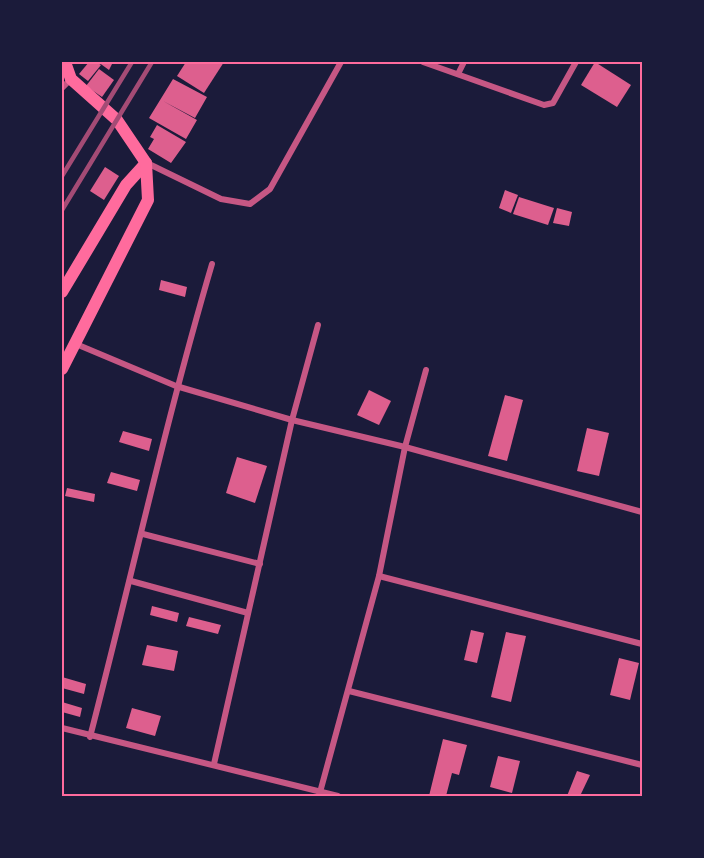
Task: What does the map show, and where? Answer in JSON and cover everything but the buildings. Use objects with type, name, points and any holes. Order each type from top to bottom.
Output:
[{"type":"main road","points":[[62,369],[148,200],[146,163],[117,120],[66,84],[65,62]]},
{"type":"main road","points":[[62,292],[126,185],[146,163]]},
{"type":"street","points":[[146,163],[221,199],[237,204],[250,204],[270,189],[341,62]]},
{"type":"street","points":[[423,62],[544,105],[553,103],[576,62]]},
{"type":"street","points":[[458,74],[464,62]]},
{"type":"street","points":[[90,737],[142,534],[176,386],[212,264]]},
{"type":"street","points":[[214,764],[292,420],[318,325]]},
{"type":"street","points":[[76,344],[176,386],[292,420],[405,447],[642,512]]},
{"type":"street","points":[[319,794],[379,576],[405,447],[426,370]]},
{"type":"street","points":[[142,534],[260,564]]},
{"type":"street","points":[[379,576],[642,644]]},
{"type":"street","points":[[130,581],[248,613]]},
{"type":"street","points":[[349,691],[642,765]]},
{"type":"street","points":[[62,728],[90,737],[214,764],[319,794],[338,796]]},
{"type":"railway","points":[[62,176],[132,62]]},
{"type":"railway","points":[[62,210],[152,62]]}]
